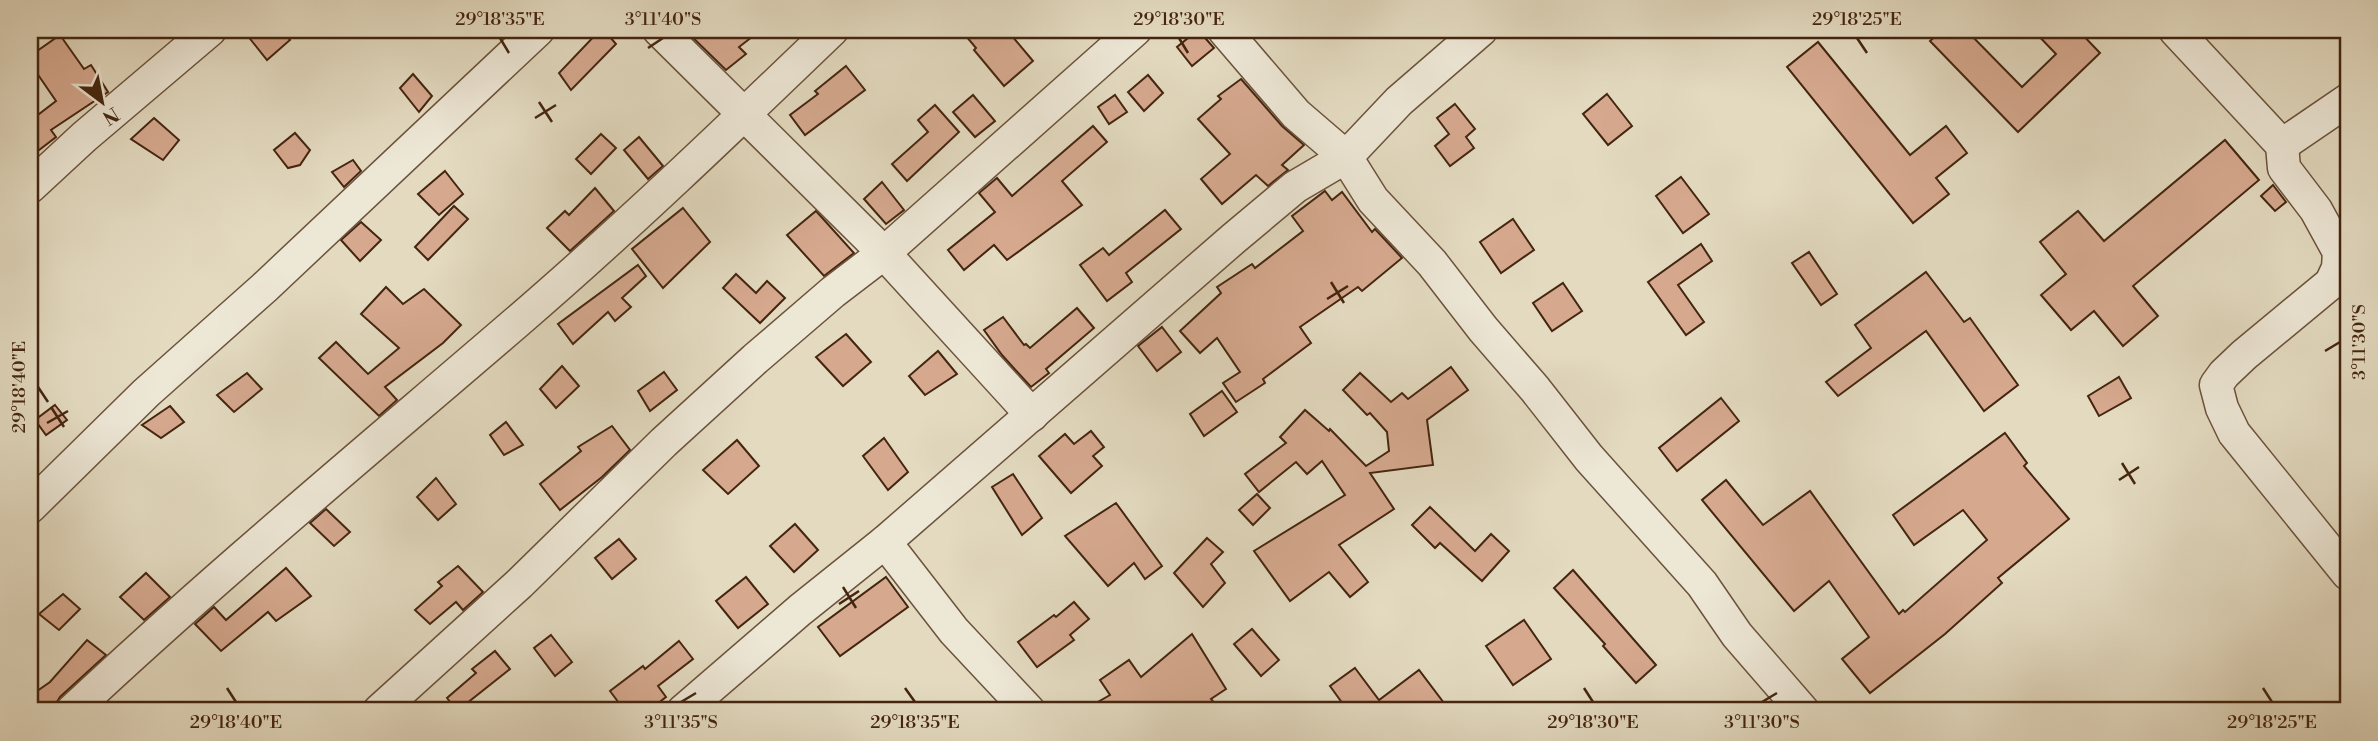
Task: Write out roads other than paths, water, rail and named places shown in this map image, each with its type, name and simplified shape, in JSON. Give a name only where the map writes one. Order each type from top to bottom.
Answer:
[{"type":"street","points":[[30,187],[84,137],[210,30]]},
{"type":"street","points":[[30,507],[146,393],[264,288],[538,30]]},
{"type":"street","points":[[659,30],[884,253],[1032,415]]},
{"type":"street","points":[[72,711],[399,421],[519,320],[832,30]]},
{"type":"street","points":[[379,711],[519,584],[724,387],[833,292],[884,253],[1135,30]]},
{"type":"street","points":[[1224,30],[1296,114],[1346,157],[1373,200],[1432,263],[1589,458],[1702,584],[1737,635],[1803,711]]},
{"type":"street","points":[[683,711],[800,610],[885,542],[1284,196],[1346,157],[1399,101],[1482,30]]},
{"type":"street","points":[[2175,30],[2282,145],[2284,168],[2316,210],[2339,253],[2338,268],[2331,283],[2244,355],[2216,385],[2222,408],[2234,433],[2348,574]]},
{"type":"street","points":[[2282,145],[2348,100]]},
{"type":"street","points":[[885,542],[954,631],[1029,711]]}]
